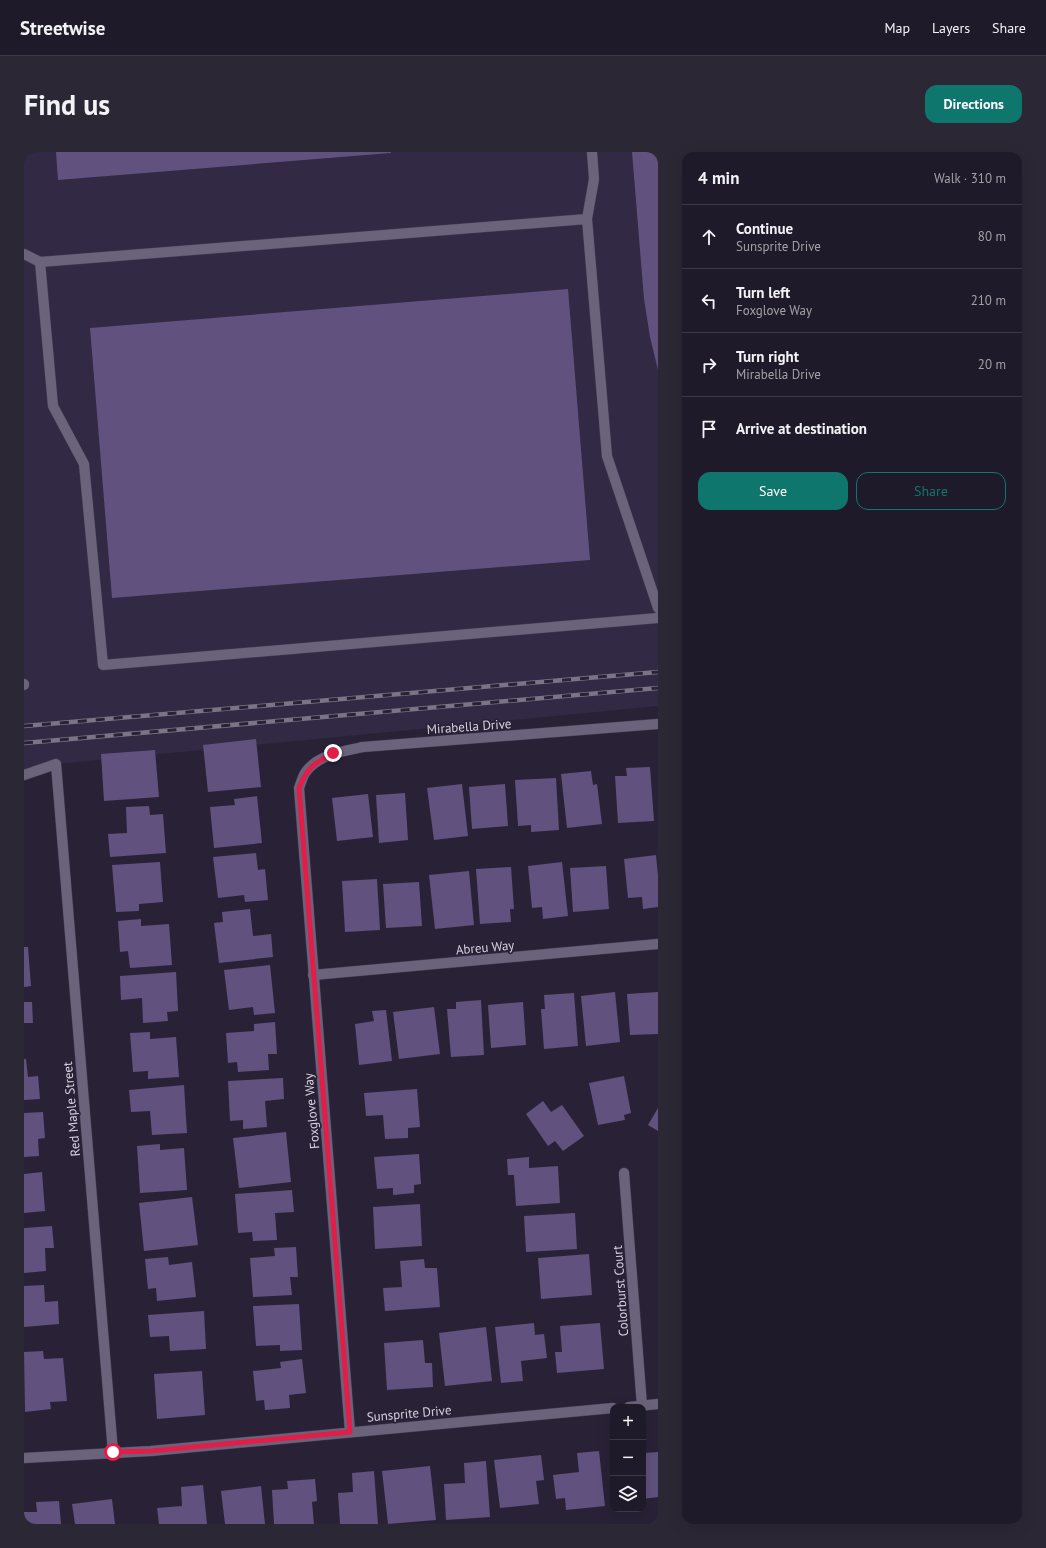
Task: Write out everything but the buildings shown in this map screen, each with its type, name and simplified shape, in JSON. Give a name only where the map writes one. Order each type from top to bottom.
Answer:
[{"type":"street","points":[[592,152],[594,179],[587,218],[606,456],[658,608]]},
{"type":"street","points":[[24,254],[40,262],[587,218]]},
{"type":"street","points":[[40,262],[53,406],[84,464],[103,665],[658,618]]},
{"type":"street","name":"Mirabella Drive","points":[[299,788],[305,773],[315,764],[333,753],[363,747],[658,724]]},
{"type":"street","name":"Red Maple Street","points":[[24,775],[56,764],[113,1452]]},
{"type":"street","name":"Foxglove Way","points":[[299,788],[350,1432]]},
{"type":"street","name":"Abreu Way","points":[[314,975],[658,944]]},
{"type":"street","name":"Colorburst Court","points":[[624,1173],[642,1404]]},
{"type":"street","points":[[646,1406],[658,1404]]},
{"type":"street","name":"Sunsprite Drive","points":[[24,1458],[151,1451],[610,1408]]},
{"type":"shaded area","points":[[24,152],[658,152],[658,706],[56,764],[24,775]]},
{"type":"railway","points":[[24,726],[658,672]]},
{"type":"railway","points":[[24,743],[658,688]]},
{"type":"route","points":[[113,1452],[151,1451],[350,1432],[299,788],[305,773],[315,764],[333,753]]}]
